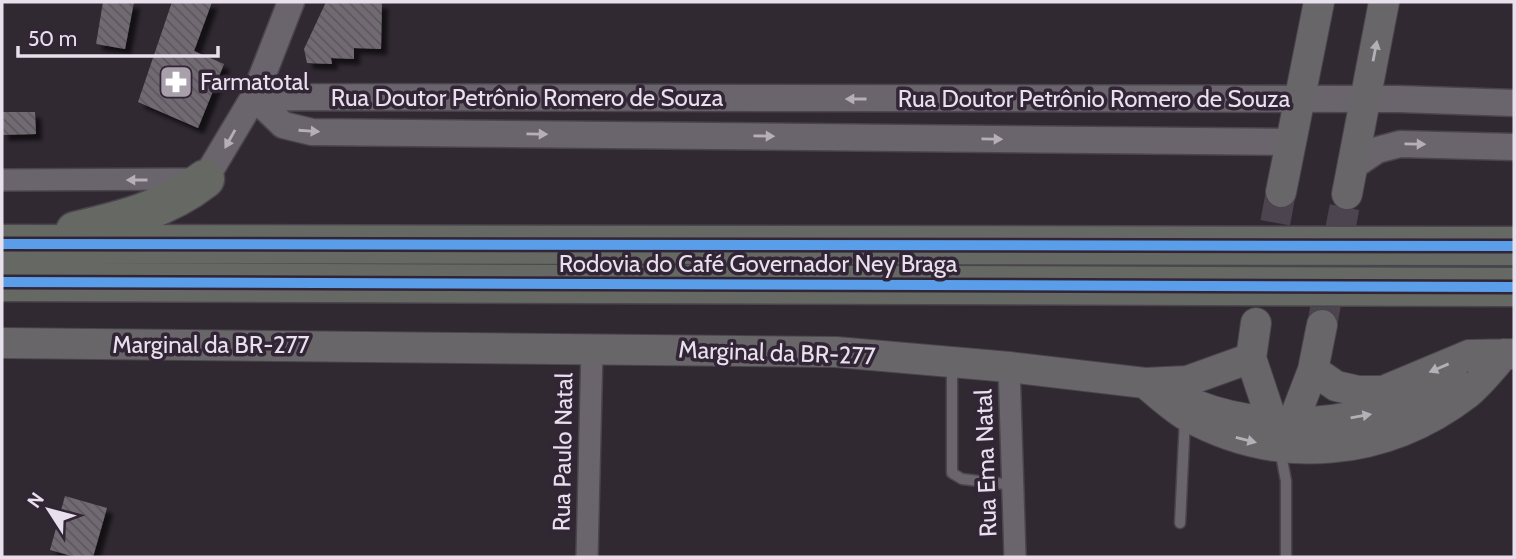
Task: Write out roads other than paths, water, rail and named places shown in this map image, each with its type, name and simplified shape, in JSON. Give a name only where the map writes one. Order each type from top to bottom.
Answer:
[{"type":"highway","points":[[8,244],[155,209],[184,196],[205,179]]},
{"type":"highway","name":"Rodovia do Café Governador Ney Braga","points":[[8,244],[1514,246]]},
{"type":"highway","name":"Rodovia do Café Governador Ney Braga","points":[[2,282],[1514,288]]},
{"type":"main road","points":[[1281,192],[1319,2]]},
{"type":"main road","points":[[1349,181],[1384,2]]},
{"type":"main road","points":[[1256,323],[1251,358],[1282,431]]},
{"type":"main road","points":[[1282,431],[1313,370],[1322,325]]},
{"type":"main road","name":"Marginal da BR-277","points":[[2,343],[836,352],[1009,367],[1144,383]]},
{"type":"main road","points":[[1313,370],[1336,386],[1358,391],[1383,391],[1469,355],[1509,354]]},
{"type":"main road","points":[[1144,383],[1185,415],[1231,437],[1364,417],[1414,403],[1461,382],[1509,354]]},
{"type":"main road","points":[[1251,358],[1260,373],[1283,382],[1300,380],[1313,370]]},
{"type":"main road","points":[[1144,383],[1186,381],[1251,358]]},
{"type":"main road","points":[[1144,383],[1197,406],[1282,431]]},
{"type":"street","points":[[2,180],[205,179],[254,97],[291,2]]},
{"type":"street","name":"Rua Doutor Petrônio Romero de Souza","points":[[254,97],[1365,100],[1514,103]]},
{"type":"street","name":"Rua Doutor Petrônio Romero de Souza","points":[[254,97],[283,125],[312,132],[1292,142]]},
{"type":"street","points":[[1349,181],[1377,150],[1400,144],[1514,147]]},
{"type":"street","name":"Rua Paulo Natal","points":[[587,557],[592,348]]},
{"type":"street","name":"Rua Ema Natal","points":[[1009,367],[1015,557]]},
{"type":"lane","points":[[952,362],[952,473],[962,479],[1013,485]]},
{"type":"lane","points":[[1180,523],[1185,415]]},
{"type":"lane","points":[[1282,431],[1286,481],[1286,557]]},
{"type":"tunnel","points":[[1267,267],[1281,192]]},
{"type":"tunnel","points":[[1322,325],[1347,194]]},
{"type":"place","name":"Farmatotal","points":[[176,82]]}]
